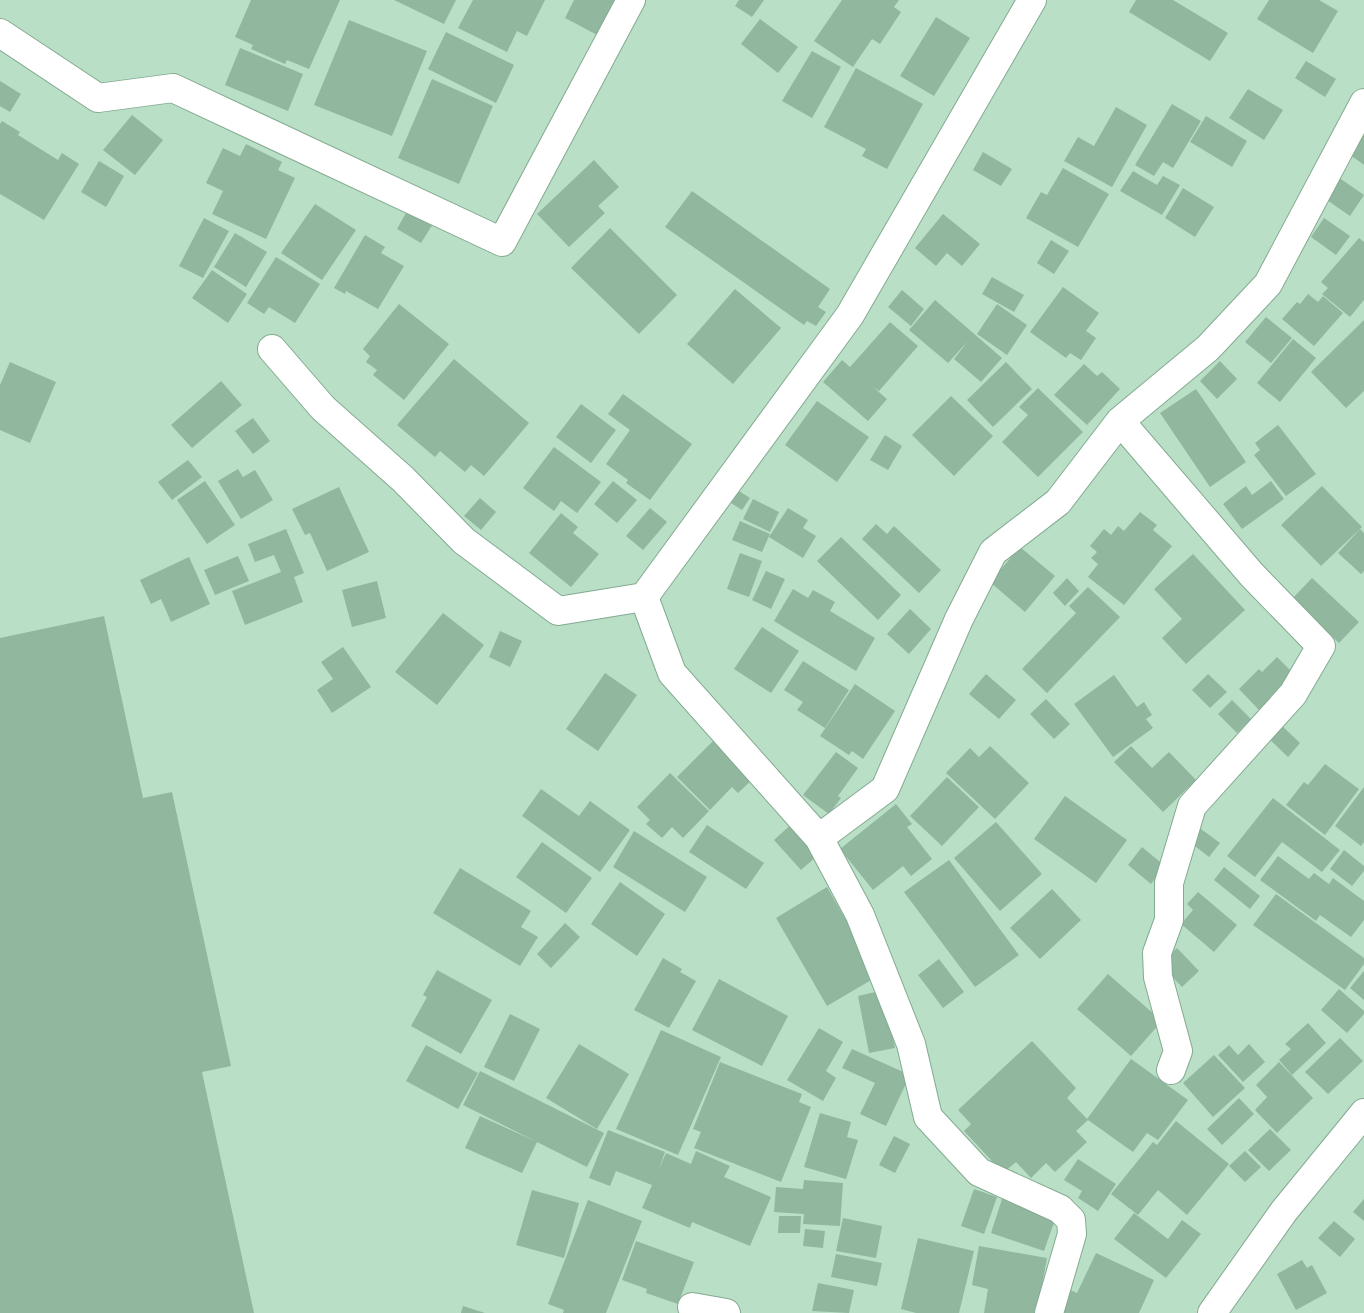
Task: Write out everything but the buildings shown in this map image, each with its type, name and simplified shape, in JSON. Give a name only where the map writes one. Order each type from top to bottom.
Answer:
[{"type":"street","points":[[0,32],[98,98],[173,88],[502,242],[631,0]]},
{"type":"street","points":[[272,349],[323,408],[403,479],[464,541],[558,611],[644,597],[850,315],[1032,0]]},
{"type":"street","points":[[819,838],[885,790],[959,619],[993,552],[1058,502],[1120,422],[1208,348],[1268,284],[1364,103]]},
{"type":"street","points":[[1120,422],[1252,575],[1321,646],[1293,694],[1192,806],[1169,883],[1169,920],[1157,952],[1158,976],[1178,1051],[1171,1070]]},
{"type":"street","points":[[644,597],[672,673],[819,838],[860,915],[911,1044],[928,1117],[979,1172],[1060,1209],[1071,1220],[1072,1234],[1048,1313]]},
{"type":"street","points":[[1212,1313],[1284,1211],[1364,1113]]},
{"type":"street","points":[[692,1307],[726,1313]]}]
